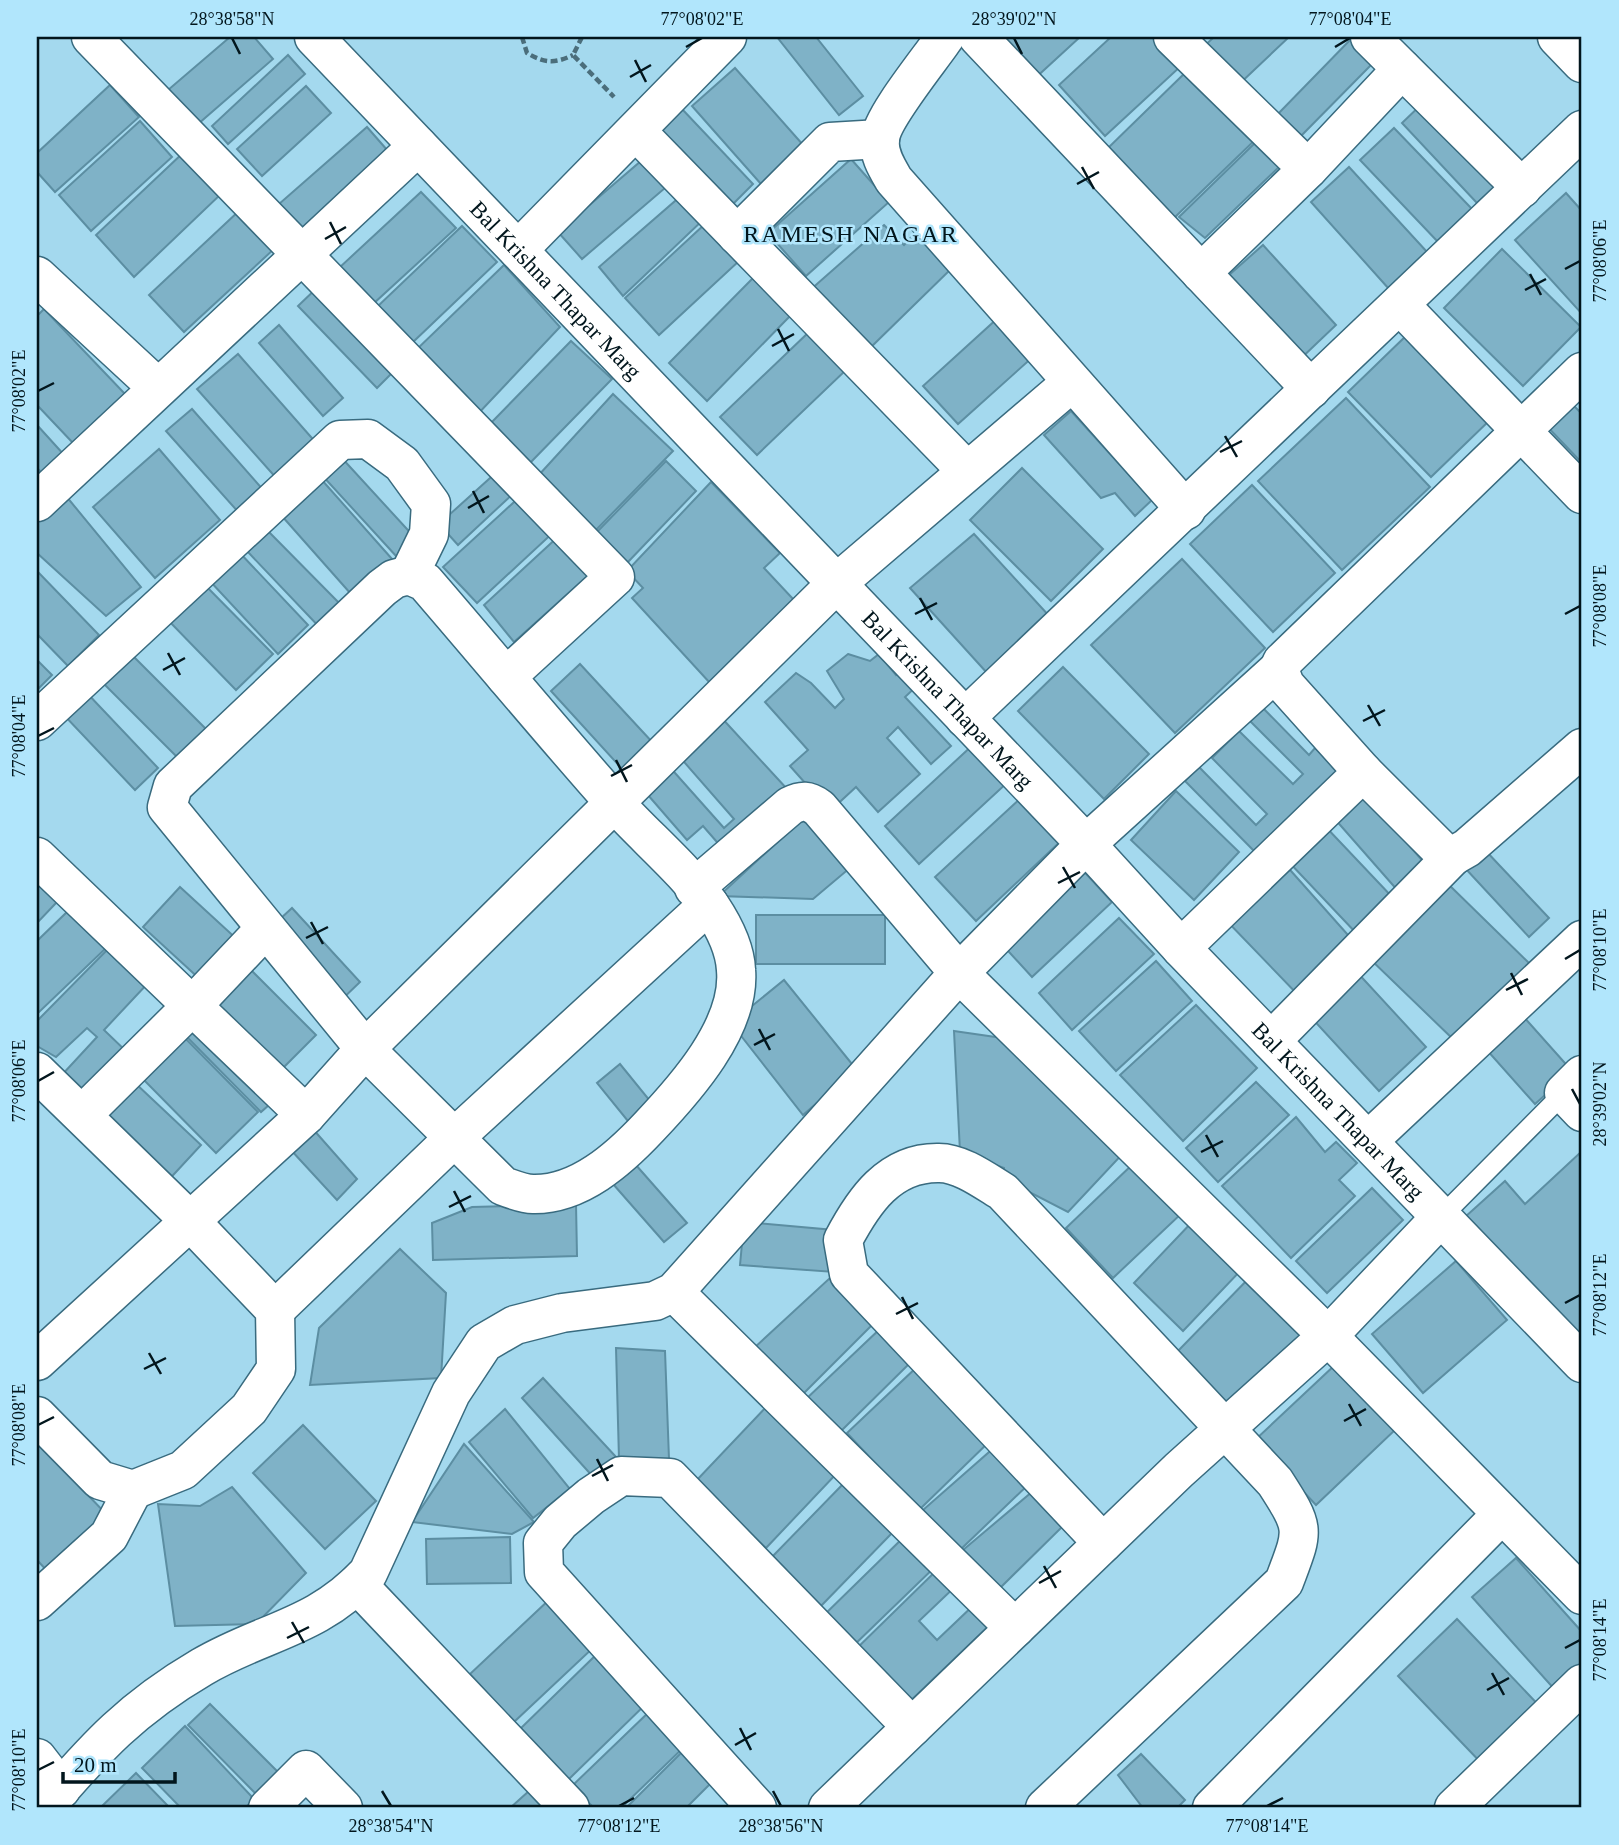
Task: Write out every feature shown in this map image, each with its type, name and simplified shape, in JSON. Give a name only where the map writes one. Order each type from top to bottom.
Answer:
[{"type":"street","points":[[91,37],[615,577],[506,677]]},
{"type":"street","name":"Bal Krishna Thapar Marg","points":[[314,37],[1086,844],[1181,948],[1582,1363]]},
{"type":"street","points":[[518,250],[727,37]]},
{"type":"street","points":[[945,37],[889,118],[880,139],[883,161],[894,180],[1186,510]]},
{"type":"street","points":[[978,37],[1311,389]]},
{"type":"street","points":[[1173,37],[1308,169]]},
{"type":"street","points":[[1370,37],[1522,188]]},
{"type":"street","points":[[1557,37],[1582,63]]},
{"type":"street","points":[[1201,272],[1308,169],[1402,69]]},
{"type":"street","points":[[639,128],[737,235],[967,471]]},
{"type":"street","points":[[965,718],[1582,130]]},
{"type":"street","points":[[737,235],[830,142],[880,139]]},
{"type":"street","points":[[37,502],[418,146]]},
{"type":"street","points":[[42,292],[158,388]]},
{"type":"street","points":[[1399,306],[1582,494]]},
{"type":"street","points":[[37,1758],[52,1798],[94,1749],[155,1697],[205,1666],[317,1616],[347,1596],[368,1573],[451,1393],[484,1343],[515,1325],[562,1313],[655,1301],[674,1292],[959,973],[1086,844],[1279,669],[1582,372]]},
{"type":"street","points":[[37,1361],[306,1115],[365,1049],[837,583],[1071,383]]},
{"type":"street","points":[[37,721],[340,440],[368,439],[402,464],[431,504],[429,534],[409,575]]},
{"type":"street","points":[[409,575],[425,582],[506,677],[615,803],[702,896],[727,932],[737,971],[731,1005],[721,1035],[685,1087],[646,1130],[593,1176],[565,1191],[531,1194],[503,1186],[365,1049],[174,820],[167,807],[173,786],[394,579],[409,575]]},
{"type":"street","points":[[1279,669],[1285,685],[1363,772],[1444,853],[1452,856]]},
{"type":"street","points":[[1271,1041],[1452,856],[1466,848],[1582,748]]},
{"type":"street","points":[[1181,948],[1363,772]]},
{"type":"street","points":[[275,1310],[702,896],[790,806],[810,801],[819,808],[959,973],[1328,1336],[1582,1595]]},
{"type":"street","points":[[37,857],[306,1115]]},
{"type":"street","points":[[82,1115],[265,929]]},
{"type":"street","points":[[1368,1141],[1582,940]]},
{"type":"street","points":[[37,1072],[190,1221],[275,1310],[276,1369],[249,1409],[183,1470],[133,1490],[100,1480],[37,1416]]},
{"type":"street","points":[[1045,1808],[1284,1582],[1299,1541],[1298,1517],[1275,1482],[1003,1192],[972,1173],[940,1162],[909,1169],[877,1186],[843,1240],[849,1274],[1103,1543]]},
{"type":"street","points":[[828,1808],[1103,1543],[1328,1336],[1441,1217]]},
{"type":"street","points":[[674,1292],[1015,1629]]},
{"type":"street","points":[[757,1808],[544,1572],[543,1543],[560,1522],[621,1476],[670,1478],[912,1727]]},
{"type":"street","points":[[37,1601],[109,1536],[133,1490]]},
{"type":"street","points":[[1212,1808],[1502,1514]]},
{"type":"street","points":[[357,1584],[570,1808]]},
{"type":"street","points":[[1454,1808],[1582,1684]]},
{"type":"street","points":[[268,1808],[306,1770],[343,1808]]},
{"type":"lane","points":[[1441,1217],[1576,1093]]},
{"type":"path","points":[[522,37],[527,53],[548,62],[573,55],[582,37]]},
{"type":"path","points":[[573,55],[639,128]]},
{"type":"building","points":[[230,37],[254,37],[273,59],[198,124],[168,90]]},
{"type":"building","points":[[777,37],[816,37],[863,96],[839,115]]},
{"type":"building","points":[[991,37],[1080,37],[1032,81]]},
{"type":"building","points":[[1111,37],[1156,37],[1182,65],[1105,136],[1059,85]]},
{"type":"building","points":[[1214,37],[1289,37],[1235,88],[1200,50]]},
{"type":"building","points":[[1352,38],[1375,61],[1297,140],[1274,118]]},
{"type":"building","points":[[288,55],[305,74],[228,144],[212,126]]},
{"type":"building","points":[[735,68],[804,146],[761,184],[692,106]]},
{"type":"building","points":[[1188,70],[1256,139],[1173,219],[1107,149]]},
{"type":"building","points":[[110,85],[139,117],[55,192],[37,172],[37,153]]},
{"type":"building","points":[[306,86],[331,113],[262,176],[237,149]]},
{"type":"building","points":[[1426,100],[1502,180],[1477,203],[1402,123]]},
{"type":"building","points":[[682,109],[753,184],[731,206],[660,130]]},
{"type":"building","points":[[140,121],[172,157],[91,231],[59,195]]},
{"type":"building","points":[[367,127],[388,151],[301,229],[279,204]]},
{"type":"building","points":[[1394,128],[1473,210],[1439,243],[1360,160]]},
{"type":"building","points":[[1257,141],[1280,166],[1205,238],[1179,217]]},
{"type":"building","points":[[184,152],[222,193],[134,277],[96,235]]},
{"type":"building","points":[[648,155],[672,182],[582,259],[558,232]]},
{"type":"building","points":[[851,159],[889,202],[806,276],[768,233]]},
{"type":"building","points":[[1349,167],[1428,253],[1389,289],[1311,202]]},
{"type":"building","points":[[421,192],[456,228],[373,304],[339,268]]},
{"type":"building","points":[[1566,193],[1582,211],[1582,314],[1515,240]]},
{"type":"building","points":[[682,195],[704,219],[623,296],[599,267]]},
{"type":"building","points":[[240,210],[275,248],[184,332],[149,295]]},
{"type":"building","points":[[705,224],[739,261],[659,335],[625,298]]},
{"type":"building","points":[[884,225],[904,245],[917,231],[953,267],[868,350],[809,291]]},
{"type":"building","points":[[462,226],[497,262],[412,343],[378,306]]},
{"type":"building","points":[[1263,245],[1336,325],[1295,364],[1220,283]]},
{"type":"building","points":[[1502,249],[1581,327],[1523,386],[1444,308]]},
{"type":"building","points":[[504,265],[560,327],[475,417],[414,352]]},
{"type":"building","points":[[756,275],[793,313],[707,401],[669,363]]},
{"type":"building","points":[[322,283],[400,365],[377,388],[298,306]]},
{"type":"building","points":[[44,309],[125,394],[73,443],[37,405],[37,316]]},
{"type":"building","points":[[999,317],[1035,355],[958,424],[923,386]]},
{"type":"building","points":[[279,325],[343,398],[323,416],[259,343]]},
{"type":"building","points":[[810,331],[847,369],[757,455],[720,417]]},
{"type":"building","points":[[1409,333],[1492,418],[1431,477],[1348,392]]},
{"type":"building","points":[[571,341],[612,379],[528,465],[488,426]]},
{"type":"building","points":[[238,354],[318,445],[278,480],[197,389]]},
{"type":"building","points":[[613,394],[673,451],[595,531],[537,477]]},
{"type":"building","points":[[1564,396],[1582,414],[1582,463],[1540,419]]},
{"type":"building","points":[[1346,398],[1430,487],[1342,570],[1258,481]]},
{"type":"building","points":[[192,409],[265,492],[240,514],[166,431]]},
{"type":"building","points":[[1071,411],[1152,500],[1135,516],[1115,493],[1101,498],[1044,435]]},
{"type":"building","points":[[37,425],[66,457],[45,476],[37,468]]},
{"type":"building","points":[[159,449],[220,520],[155,578],[93,507]]},
{"type":"building","points":[[340,456],[417,540],[397,557],[320,473]]},
{"type":"building","points":[[666,461],[696,491],[627,563],[596,533]]},
{"type":"building","points":[[1022,468],[1103,549],[1051,601],[970,520]]},
{"type":"building","points":[[499,470],[517,490],[458,545],[439,524]]},
{"type":"building","points":[[321,479],[392,559],[351,594],[281,515]]},
{"type":"building","points":[[711,482],[780,553],[764,568],[794,600],[710,683],[632,598],[643,588],[627,571]]},
{"type":"building","points":[[1252,485],[1335,573],[1273,632],[1190,544]]},
{"type":"building","points":[[525,492],[558,528],[477,603],[443,567]]},
{"type":"building","points":[[66,496],[141,587],[106,616],[37,553],[37,520]]},
{"type":"building","points":[[267,530],[348,612],[325,633],[247,551]]},
{"type":"building","points":[[561,534],[591,573],[514,642],[484,605]]},
{"type":"building","points":[[974,534],[1051,618],[988,674],[910,588]]},
{"type":"building","points":[[238,551],[308,625],[278,654],[208,579]]},
{"type":"building","points":[[1182,559],[1265,648],[1175,733],[1091,645]]},
{"type":"building","points":[[37,571],[99,635],[68,666],[37,634]]},
{"type":"building","points":[[201,581],[273,654],[236,690],[165,617]]},
{"type":"building","points":[[130,653],[212,735],[183,763],[102,682]]},
{"type":"building","points":[[848,654],[870,661],[879,654],[896,675],[906,667],[920,683],[905,697],[951,746],[931,764],[898,727],[887,738],[920,774],[878,812],[856,787],[830,811],[790,766],[808,750],[765,702],[796,673],[811,683],[835,708],[844,699],[827,671]]},
{"type":"building","points":[[37,660],[52,675],[37,690]]},
{"type":"building","points":[[580,664],[654,744],[624,771],[551,691]]},
{"type":"building","points":[[1063,667],[1149,754],[1104,799],[1018,711]]},
{"type":"building","points":[[85,691],[158,768],[135,790],[62,713]]},
{"type":"building","points":[[1261,706],[1309,755],[1315,748],[1341,774],[1259,856],[1185,781],[1199,767],[1256,825],[1267,814],[1212,758],[1239,731],[1293,784],[1303,774],[1248,719]]},
{"type":"building","points":[[719,715],[788,790],[723,849],[703,826],[687,840],[641,787],[667,764],[724,828],[734,819],[678,755]]},
{"type":"building","points":[[975,743],[1009,781],[919,864],[885,826]]},
{"type":"building","points":[[1176,791],[1239,852],[1194,900],[1131,840]]},
{"type":"building","points":[[1363,793],[1428,867],[1399,892],[1334,818]]},
{"type":"building","points":[[1023,796],[1063,839],[976,921],[935,877]]},
{"type":"building","points":[[811,811],[857,862],[813,899],[719,896]]},
{"type":"building","points":[[1323,824],[1395,900],[1358,935],[1286,859]]},
{"type":"building","points":[[1485,850],[1549,918],[1529,937],[1465,868]]},
{"type":"building","points":[[1283,862],[1356,944],[1301,998],[1222,916]]},
{"type":"building","points":[[1078,865],[1112,902],[1032,977],[998,940]]},
{"type":"building","points":[[1443,879],[1530,964],[1455,1041],[1368,957]]},
{"type":"building","points":[[37,881],[57,902],[37,923]]},
{"type":"building","points":[[180,887],[240,942],[203,982],[143,927]]},
{"type":"building","points":[[292,908],[360,982],[335,1006],[267,931]]},
{"type":"building","points":[[68,911],[105,949],[37,1014],[37,941]]},
{"type":"building","points":[[756,915],[885,915],[885,964],[756,964]]},
{"type":"building","points":[[1119,918],[1154,954],[1072,1030],[1039,993]]},
{"type":"building","points":[[110,947],[149,982],[104,1030],[129,1054],[86,1101],[60,1077],[97,1037],[87,1028],[56,1057],[37,1046],[37,1021]]},
{"type":"building","points":[[1156,961],[1192,1001],[1116,1071],[1079,1031]]},
{"type":"building","points":[[248,967],[316,1035],[281,1070],[213,1002]]},
{"type":"building","points":[[1355,970],[1426,1047],[1379,1091],[1308,1014]]},
{"type":"building","points":[[784,980],[856,1069],[803,1115],[731,1023]]},
{"type":"building","points":[[1196,1005],[1257,1068],[1183,1141],[1120,1075]]},
{"type":"building","points":[[1523,1016],[1572,1071],[1535,1104],[1486,1049]]},
{"type":"building","points":[[198,1019],[278,1097],[261,1112],[184,1034]]},
{"type":"building","points":[[954,1031],[1016,1040],[1128,1148],[1068,1212],[1004,1179],[1004,1168],[960,1152]]},
{"type":"building","points":[[182,1035],[258,1112],[216,1153],[140,1076]]},
{"type":"building","points":[[620,1064],[655,1107],[632,1126],[597,1083]]},
{"type":"building","points":[[134,1082],[201,1145],[163,1186],[96,1123]]},
{"type":"building","points":[[1256,1082],[1289,1115],[1218,1182],[1186,1148]]},
{"type":"building","points":[[1296,1117],[1325,1152],[1336,1142],[1357,1163],[1339,1180],[1355,1196],[1291,1258],[1222,1186]]},
{"type":"building","points":[[312,1128],[357,1179],[337,1200],[290,1149]]},
{"type":"building","points":[[1582,1151],[1582,1345],[1465,1217],[1505,1181],[1525,1204]]},
{"type":"building","points":[[628,1156],[687,1223],[664,1242],[606,1176]]},
{"type":"building","points":[[1135,1162],[1183,1212],[1113,1278],[1066,1228]]},
{"type":"building","points":[[1372,1188],[1403,1220],[1327,1293],[1296,1261]]},
{"type":"building","points":[[576,1204],[577,1256],[433,1260],[432,1223],[472,1207]]},
{"type":"building","points":[[1194,1220],[1243,1268],[1183,1331],[1134,1283]]},
{"type":"building","points":[[744,1222],[834,1230],[834,1272],[740,1265]]},
{"type":"building","points":[[400,1249],[446,1293],[441,1378],[310,1385],[319,1328]]},
{"type":"building","points":[[1456,1261],[1507,1320],[1423,1393],[1372,1334]]},
{"type":"building","points":[[1255,1272],[1310,1326],[1230,1408],[1175,1354]]},
{"type":"building","points":[[831,1277],[877,1320],[801,1396],[754,1348]]},
{"type":"building","points":[[882,1327],[914,1359],[838,1434],[805,1400]]},
{"type":"building","points":[[616,1348],[665,1351],[669,1459],[619,1459]]},
{"type":"building","points":[[1336,1364],[1396,1429],[1316,1505],[1255,1440]]},
{"type":"building","points":[[918,1366],[993,1438],[919,1510],[847,1433]]},
{"type":"building","points":[[543,1378],[617,1458],[595,1479],[522,1398]]},
{"type":"building","points":[[768,1405],[838,1472],[766,1548],[695,1482]]},
{"type":"building","points":[[505,1409],[570,1489],[533,1518],[469,1442]]},
{"type":"building","points":[[303,1425],[376,1501],[325,1549],[253,1473]]},
{"type":"building","points":[[37,1442],[109,1517],[50,1574],[37,1560]]},
{"type":"building","points":[[464,1444],[534,1522],[512,1534],[412,1522]]},
{"type":"building","points":[[996,1446],[1031,1482],[960,1550],[923,1510]]},
{"type":"building","points":[[846,1481],[895,1530],[819,1608],[769,1560]]},
{"type":"building","points":[[232,1487],[306,1573],[256,1624],[175,1626],[158,1504],[200,1506]]},
{"type":"building","points":[[1033,1491],[1066,1523],[1000,1588],[963,1550]]},
{"type":"building","points":[[909,1532],[939,1563],[850,1649],[820,1619]]},
{"type":"building","points":[[510,1537],[511,1583],[427,1584],[426,1539]]},
{"type":"building","points":[[1516,1558],[1582,1632],[1582,1667],[1556,1691],[1472,1597]]},
{"type":"building","points":[[942,1565],[959,1583],[919,1621],[937,1640],[977,1602],[995,1620],[904,1707],[852,1653]]},
{"type":"building","points":[[551,1598],[595,1646],[514,1722],[470,1674]]},
{"type":"building","points":[[1457,1619],[1546,1713],[1487,1769],[1398,1676]]},
{"type":"building","points":[[600,1651],[649,1701],[568,1780],[519,1730]]},
{"type":"building","points":[[210,1704],[278,1772],[256,1794],[188,1725]]},
{"type":"building","points":[[651,1710],[685,1746],[621,1808],[594,1808],[572,1786]]},
{"type":"building","points":[[185,1726],[254,1799],[245,1808],[181,1808],[142,1768]]},
{"type":"building","points":[[681,1753],[711,1783],[686,1808],[626,1808]]},
{"type":"building","points":[[1141,1754],[1185,1800],[1177,1808],[1143,1808],[1118,1775]]},
{"type":"building","points":[[136,1773],[170,1808],[100,1808]]},
{"type":"building","points":[[539,1782],[562,1808],[510,1808]]},
{"type":"district","name":"RAMESH NAGAR","points":[[851,234]]}]
